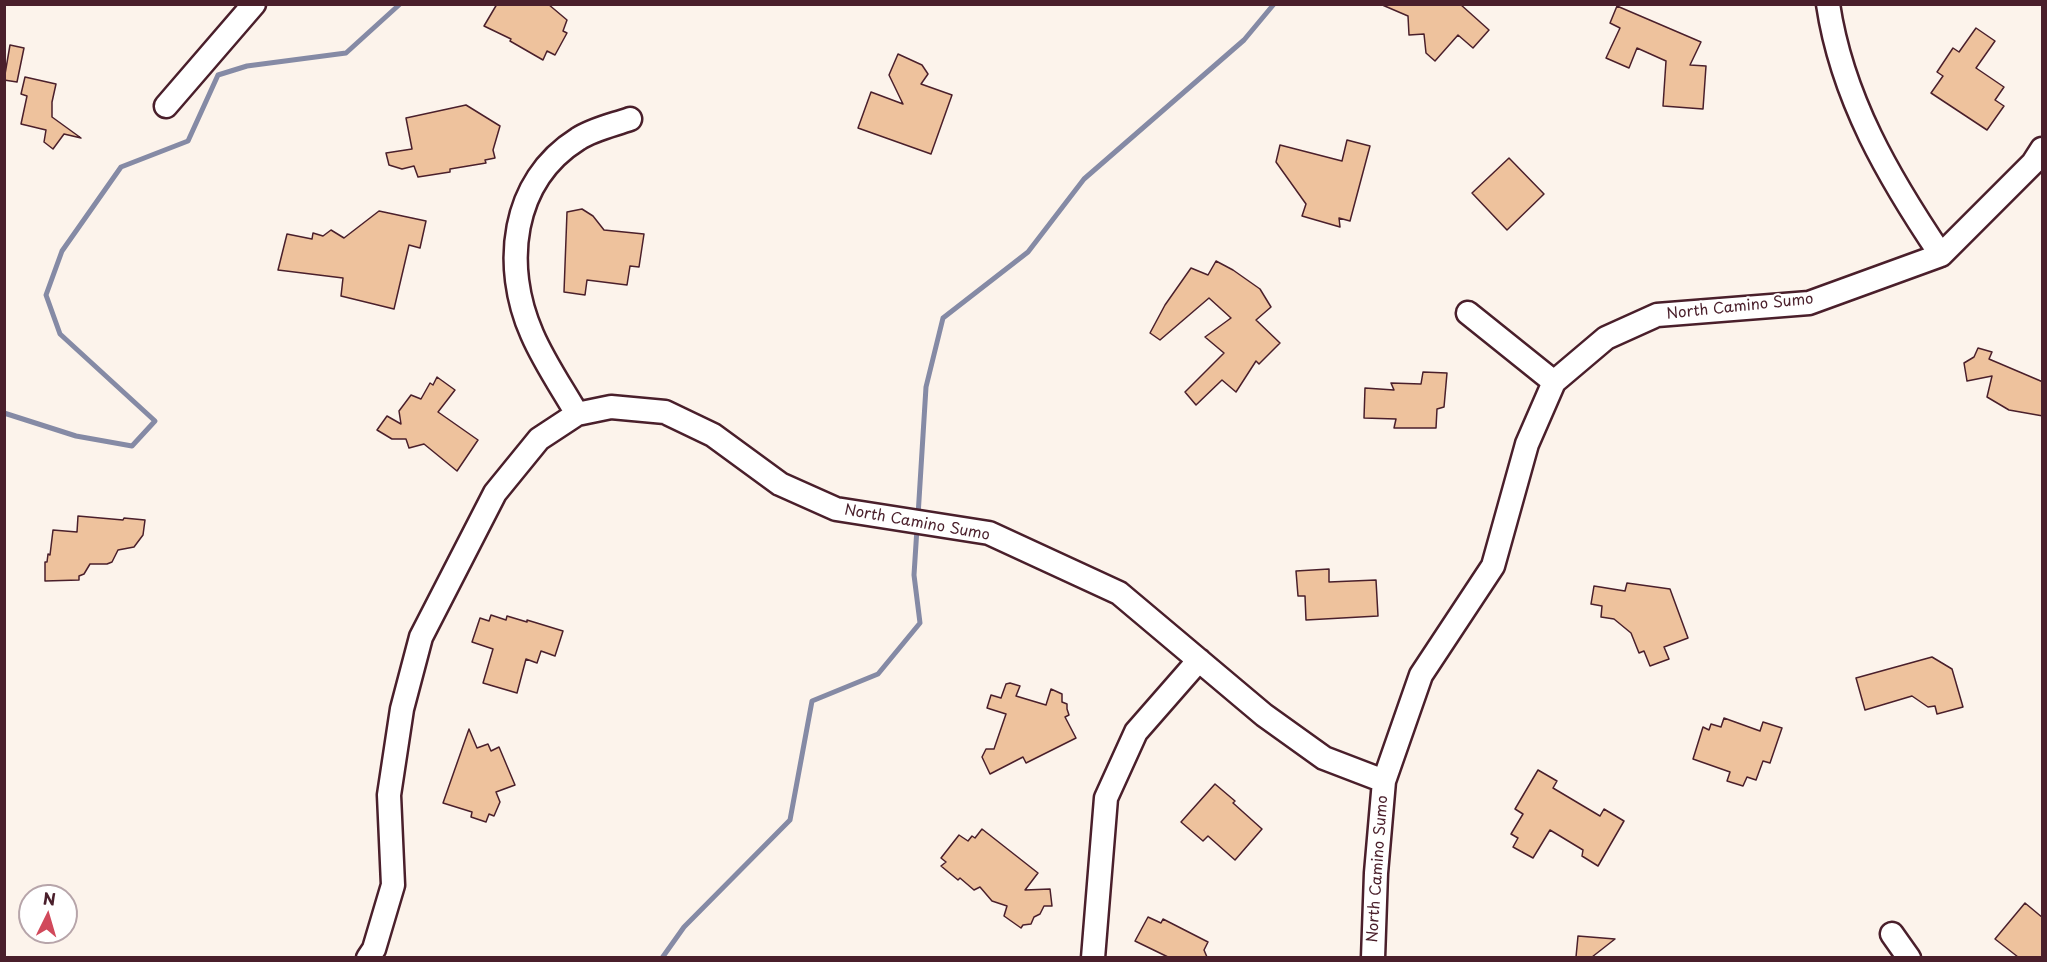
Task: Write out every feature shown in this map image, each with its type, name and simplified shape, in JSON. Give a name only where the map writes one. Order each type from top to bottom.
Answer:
[{"type":"street","points":[[166,106],[254,4]]},
{"type":"street","points":[[1828,4],[1831,24],[1858,114],[1902,199],[1941,255]]},
{"type":"street","points":[[577,414],[532,334],[520,296],[516,274],[514,251],[517,228],[526,199],[545,168],[562,150],[580,138],[630,119]]},
{"type":"street","name":"North Camino Sumo","points":[[1372,957],[1384,781],[1421,675],[1493,566],[1527,444],[1554,382],[1606,338],[1657,315],[1809,303],[1941,255],[2033,163],[2043,149]]},
{"type":"street","points":[[1468,312],[1554,382]]},
{"type":"street","name":"North Camino Sumo","points":[[368,957],[374,949],[393,885],[389,795],[402,709],[421,637],[495,494],[539,439],[577,414],[612,407],[665,412],[713,435],[780,484],[836,509],[989,533],[1119,593],[1264,714],[1324,758],[1384,781]]},
{"type":"street","points":[[1093,957],[1106,798],[1136,732],[1199,660]]},
{"type":"street","points":[[1892,934],[1909,957]]},
{"type":"building","points":[[497,4],[548,4],[567,20],[563,31],[567,33],[555,55],[547,51],[543,60],[510,41],[511,39],[484,26]]},
{"type":"building","points":[[1380,4],[1460,4],[1489,30],[1473,48],[1458,35],[1435,61],[1426,53],[1424,34],[1409,35],[1408,16]]},
{"type":"building","points":[[1617,6],[1701,42],[1690,65],[1706,66],[1703,109],[1663,106],[1666,61],[1637,48],[1629,68],[1606,58],[1620,28],[1610,23]]},
{"type":"building","points":[[1976,28],[1995,41],[1976,68],[2004,87],[1995,100],[2004,106],[1987,130],[1931,93],[1943,76],[1937,72],[1953,48],[1959,52]]},
{"type":"building","points":[[10,45],[24,48],[17,82],[4,80]]},
{"type":"building","points":[[898,54],[922,65],[928,74],[921,84],[952,95],[931,154],[858,128],[871,92],[903,104],[889,75]]},
{"type":"building","points":[[25,77],[56,84],[52,102],[52,117],[81,138],[64,134],[53,149],[44,142],[46,130],[21,124],[27,96],[21,94]]},
{"type":"building","points":[[466,105],[500,126],[493,150],[495,158],[485,160],[486,163],[450,169],[450,172],[418,177],[414,166],[402,169],[389,165],[386,153],[412,149],[406,118]]},
{"type":"building","points":[[1347,140],[1370,146],[1350,221],[1339,218],[1340,227],[1302,216],[1306,204],[1276,162],[1280,145],[1342,161]]},
{"type":"building","points":[[1509,158],[1544,194],[1507,230],[1472,193]]},
{"type":"building","points":[[582,209],[593,216],[604,230],[644,234],[639,267],[630,266],[627,285],[587,280],[585,295],[564,292],[567,212]]},
{"type":"building","points":[[379,211],[426,221],[420,248],[409,245],[394,309],[341,296],[343,278],[278,270],[287,234],[312,239],[313,233],[323,236],[331,230],[344,238]]},
{"type":"building","points":[[1216,261],[1260,289],[1271,307],[1256,320],[1280,343],[1259,364],[1256,361],[1236,392],[1222,380],[1196,405],[1185,392],[1224,353],[1205,337],[1231,318],[1209,298],[1160,340],[1150,333],[1165,305],[1191,268],[1208,275]]},
{"type":"building","points":[[1978,348],[1992,352],[1989,359],[2043,382],[2043,416],[2009,410],[1987,397],[1992,376],[1967,381],[1964,363],[1974,357]]},
{"type":"building","points":[[1423,372],[1447,373],[1444,407],[1437,409],[1436,428],[1394,428],[1396,419],[1364,418],[1365,388],[1394,390],[1391,383],[1421,384]]},
{"type":"building","points":[[437,377],[455,390],[438,412],[478,440],[457,471],[424,444],[409,448],[406,439],[392,439],[377,430],[387,416],[401,424],[399,411],[411,395],[421,399],[430,383],[433,385]]},
{"type":"building","points":[[78,516],[145,520],[143,535],[134,547],[118,550],[112,562],[90,564],[84,574],[79,576],[79,580],[45,581],[45,562],[47,562],[48,554],[50,555],[53,530],[77,532]]},
{"type":"building","points":[[1329,569],[1329,582],[1376,580],[1378,616],[1306,620],[1305,596],[1298,596],[1296,571]]},
{"type":"building","points":[[1627,583],[1670,589],[1688,638],[1664,647],[1669,659],[1650,666],[1644,651],[1639,653],[1631,633],[1614,619],[1601,617],[1602,606],[1591,604],[1594,586],[1625,591]]},
{"type":"building","points":[[491,615],[506,620],[507,616],[527,622],[527,620],[563,631],[555,656],[541,651],[537,663],[526,659],[517,693],[483,683],[493,649],[472,642],[480,618],[489,621]]},
{"type":"building","points":[[1932,657],[1952,669],[1963,707],[1937,714],[1935,706],[1928,707],[1912,696],[1865,710],[1856,678]]},
{"type":"building","points":[[1006,684],[1020,686],[1016,696],[1046,705],[1051,689],[1062,694],[1062,702],[1067,704],[1069,715],[1065,717],[1076,738],[1026,763],[1023,757],[990,774],[982,757],[986,749],[994,749],[1006,714],[987,708],[991,695],[1001,698]]},
{"type":"building","points":[[1724,718],[1760,731],[1763,722],[1782,728],[1770,763],[1763,761],[1756,780],[1747,777],[1743,786],[1727,781],[1730,772],[1693,759],[1703,727],[1709,730],[1711,724],[1721,727]]},
{"type":"building","points":[[469,729],[477,748],[488,744],[491,751],[499,747],[515,785],[496,792],[500,802],[494,816],[489,814],[486,822],[471,817],[472,812],[443,803]]},
{"type":"building","points":[[1538,770],[1557,781],[1553,788],[1600,816],[1604,809],[1624,821],[1598,866],[1582,856],[1583,850],[1550,830],[1533,858],[1513,847],[1518,838],[1511,834],[1523,814],[1515,809]]},
{"type":"building","points":[[1215,784],[1262,829],[1235,860],[1208,836],[1203,841],[1181,822]]},
{"type":"building","points":[[982,829],[1038,873],[1025,890],[1050,889],[1052,906],[1044,906],[1031,924],[1023,925],[1021,928],[1004,916],[1007,906],[992,901],[980,887],[974,890],[941,866],[946,862],[941,858],[959,835],[968,841],[972,836],[975,838]]},
{"type":"building","points":[[2025,903],[2043,918],[2043,957],[2018,957],[1995,939]]},
{"type":"building","points":[[1148,917],[1161,923],[1163,919],[1208,942],[1204,950],[1207,957],[1168,957],[1135,941]]},
{"type":"building","points":[[1578,936],[1615,939],[1592,957],[1576,957]]},
{"type":"waterway","points":[[4,413],[76,436],[132,446],[155,421],[60,334],[46,295],[62,251],[121,167],[188,141],[218,75],[247,66],[346,53],[400,4]]},
{"type":"waterway","points":[[918,516],[926,387],[943,318],[1028,252],[1084,179],[1244,40],[1274,4]]},
{"type":"waterway","points":[[662,958],[684,927],[790,820],[812,701],[878,674],[920,623],[914,575],[917,528]]}]
